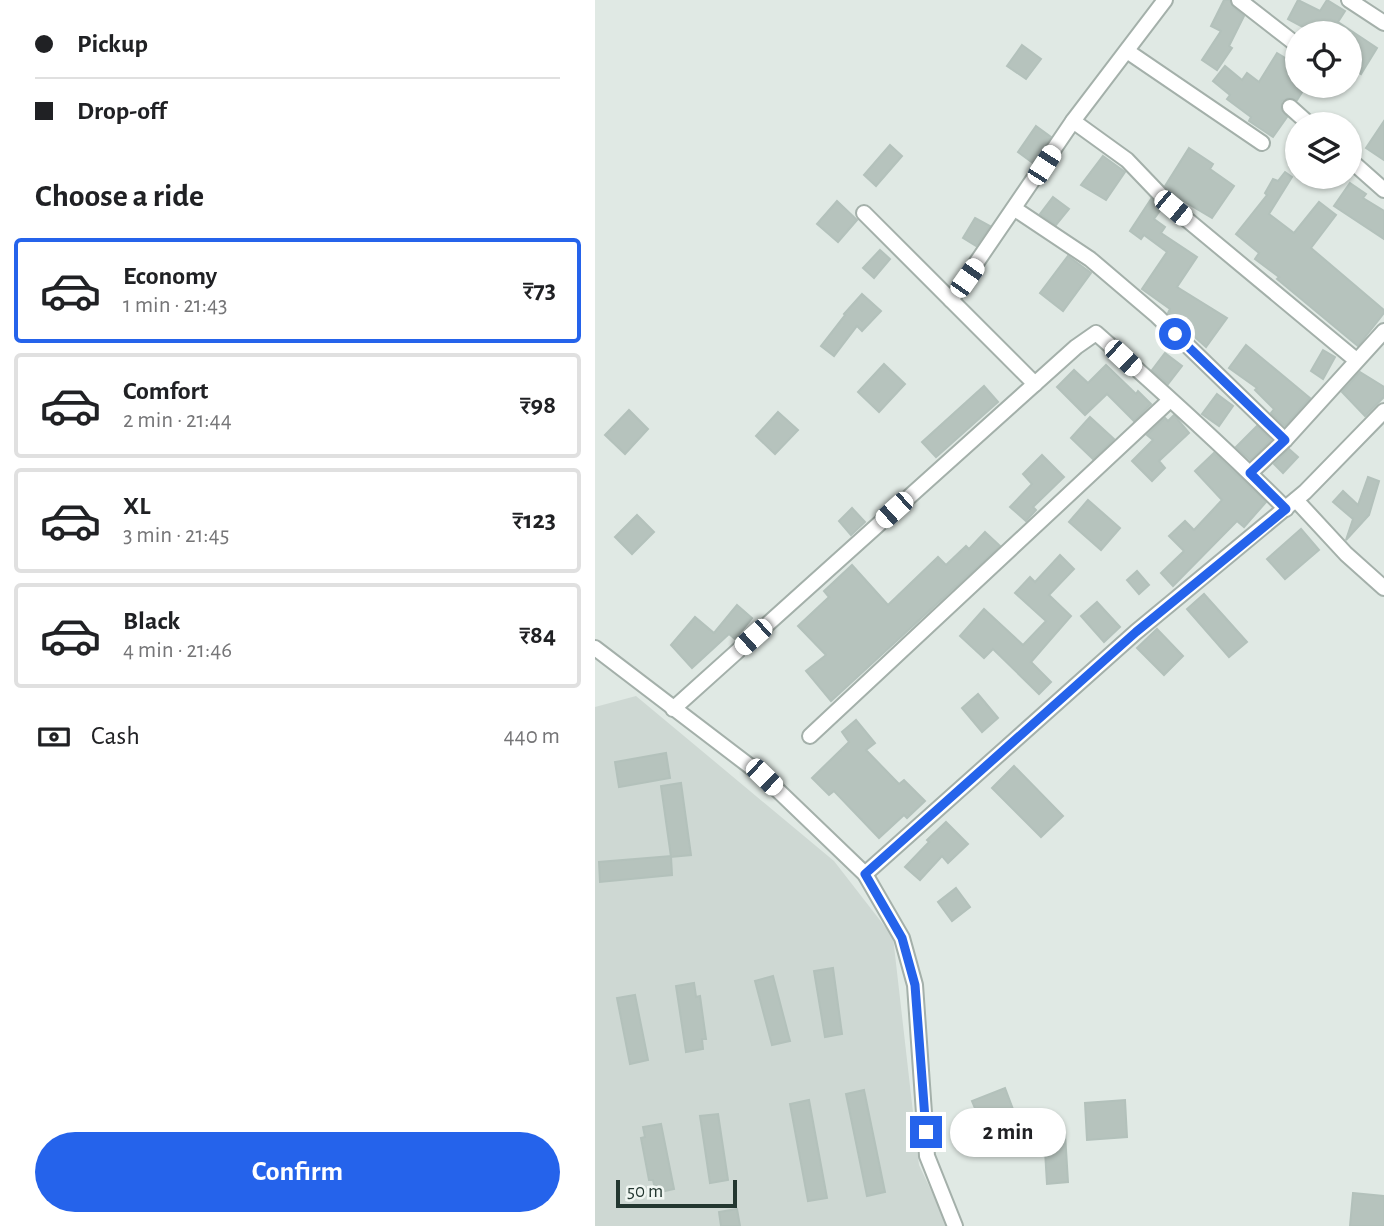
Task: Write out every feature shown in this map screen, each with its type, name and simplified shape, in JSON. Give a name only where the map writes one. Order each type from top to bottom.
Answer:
[{"type":"street","points":[[951,300],[1073,121],[1165,0]]},
{"type":"street","points":[[1239,0],[1285,36]]},
{"type":"street","points":[[1349,0],[1384,23]]},
{"type":"street","points":[[1127,51],[1262,143]]},
{"type":"street","points":[[1290,107],[1296,112]]},
{"type":"street","points":[[1073,121],[1127,160],[1173,208],[1356,360]]},
{"type":"street","points":[[1362,171],[1384,190]]},
{"type":"street","points":[[1015,209],[1090,259],[1157,316],[1285,440]]},
{"type":"street","points":[[864,213],[1035,384]]},
{"type":"street","points":[[1250,473],[1285,440],[1384,331]]},
{"type":"street","points":[[673,709],[1076,347],[1096,333],[1250,473],[1291,504],[1384,588]]},
{"type":"street","points":[[810,736],[1170,401]]},
{"type":"street","points":[[865,874],[1136,632],[1291,504],[1384,411]]},
{"type":"street","points":[[595,648],[764,777],[865,874],[902,938],[915,985],[927,1156],[954,1226]]},
{"type":"shaded area","points":[[636,696],[834,861],[893,937],[919,1165],[948,1226],[595,1226],[595,707]]},
{"type":"building","points":[[1224,0],[1230,0],[1233,7],[1244,16],[1229,46],[1232,48],[1217,70],[1202,60],[1221,31],[1211,26]]},
{"type":"building","points":[[1298,0],[1320,11],[1327,0],[1345,11],[1339,21],[1288,19]]},
{"type":"building","points":[[1362,38],[1377,48],[1362,72]]},
{"type":"building","points":[[1022,45],[1041,59],[1026,79],[1007,66]]},
{"type":"building","points":[[1277,53],[1285,58],[1285,98],[1288,98],[1282,101],[1281,109],[1285,120],[1273,137],[1249,121],[1251,117],[1227,99],[1230,95],[1213,81],[1225,66],[1242,80],[1247,73],[1259,82]]},
{"type":"building","points":[[1384,121],[1384,160],[1366,148]]},
{"type":"building","points":[[1036,126],[1051,137],[1033,163],[1018,152]]},
{"type":"building","points":[[890,145],[902,156],[876,186],[864,175]]},
{"type":"building","points":[[1189,148],[1213,164],[1210,169],[1234,186],[1212,218],[1175,196],[1165,186]]},
{"type":"building","points":[[1103,156],[1125,172],[1106,200],[1081,185]]},
{"type":"building","points":[[1285,172],[1285,188],[1269,214],[1294,233],[1319,202],[1336,215],[1311,248],[1384,310],[1358,346],[1255,259],[1259,253],[1236,234],[1267,195],[1265,193],[1273,179],[1278,181]]},
{"type":"building","points":[[1346,189],[1359,189],[1366,194],[1363,198],[1384,211],[1384,239],[1334,206]]},
{"type":"building","points":[[1053,197],[1069,209],[1056,225],[1040,214]]},
{"type":"building","points":[[1151,199],[1161,209],[1154,219],[1165,227],[1161,233],[1197,257],[1177,287],[1227,318],[1206,347],[1168,313],[1170,309],[1142,289],[1167,252],[1144,235],[1141,239],[1130,231]]},
{"type":"building","points":[[837,201],[857,220],[838,242],[817,224]]},
{"type":"building","points":[[975,218],[990,226],[976,246],[963,238]]},
{"type":"building","points":[[880,250],[890,259],[874,278],[863,268]]},
{"type":"building","points":[[1068,256],[1091,273],[1063,311],[1040,293]]},
{"type":"building","points":[[862,294],[881,311],[862,331],[857,326],[834,356],[821,346]]},
{"type":"building","points":[[1246,345],[1310,398],[1285,426],[1271,413],[1274,409],[1255,390],[1257,388],[1229,368]]},
{"type":"building","points":[[1323,350],[1335,357],[1323,379],[1311,371]]},
{"type":"building","points":[[1165,353],[1182,366],[1168,384],[1152,370]]},
{"type":"building","points":[[884,364],[905,384],[879,412],[858,392]]},
{"type":"building","points":[[1106,365],[1136,394],[1138,391],[1151,404],[1134,421],[1107,394],[1085,415],[1057,387],[1074,370],[1088,383]]},
{"type":"building","points":[[1360,372],[1384,387],[1384,397],[1365,416],[1342,392]]},
{"type":"building","points":[[984,386],[998,402],[936,457],[922,442]]},
{"type":"building","points":[[1217,394],[1233,406],[1219,426],[1202,414]]},
{"type":"building","points":[[629,410],[648,429],[625,454],[605,435]]},
{"type":"building","points":[[778,412],[798,430],[775,454],[756,436]]},
{"type":"building","points":[[1174,415],[1189,433],[1159,461],[1165,468],[1152,481],[1132,461],[1153,440],[1147,435],[1165,418],[1168,421]]},
{"type":"building","points":[[1090,417],[1114,439],[1093,459],[1071,438]]},
{"type":"building","points":[[1257,426],[1271,440],[1250,460],[1236,447]]},
{"type":"building","points":[[1289,449],[1298,457],[1283,473],[1274,464]]},
{"type":"building","points":[[1214,453],[1266,502],[1244,527],[1237,521],[1173,586],[1161,573],[1184,551],[1169,536],[1185,521],[1194,530],[1222,500],[1195,471]]},
{"type":"building","points":[[1042,455],[1064,477],[1033,507],[1036,510],[1026,521],[1010,507],[1032,484],[1023,474]]},
{"type":"building","points":[[1368,477],[1379,481],[1369,515],[1346,540],[1353,519],[1333,502],[1343,491],[1358,505]]},
{"type":"building","points":[[1088,500],[1120,528],[1101,550],[1069,522]]},
{"type":"building","points":[[852,508],[865,522],[851,535],[839,521]]},
{"type":"building","points":[[637,515],[654,532],[632,554],[615,537]]},
{"type":"building","points":[[1301,529],[1319,550],[1285,579],[1267,559]]},
{"type":"building","points":[[985,532],[1000,546],[831,701],[806,671],[826,655],[798,626],[829,597],[824,591],[852,565],[888,605],[938,557],[946,565],[966,546],[969,549]]},
{"type":"building","points":[[1060,555],[1074,569],[1049,595],[1071,616],[1031,662],[1051,682],[1039,694],[993,649],[984,658],[960,636],[984,609],[1023,645],[1046,621],[1015,593],[1030,577],[1035,582]]},
{"type":"building","points":[[1137,571],[1149,585],[1139,594],[1127,580]]},
{"type":"building","points":[[1204,594],[1247,642],[1229,657],[1187,609]]},
{"type":"building","points":[[1097,602],[1120,627],[1104,642],[1081,616]]},
{"type":"building","points":[[737,605],[752,618],[735,639],[729,634],[692,668],[671,645],[695,617],[714,633]]},
{"type":"building","points":[[1157,629],[1183,656],[1164,675],[1137,648]]},
{"type":"building","points":[[978,694],[998,718],[982,732],[962,708]]},
{"type":"building","points":[[856,720],[875,743],[866,750],[899,784],[904,780],[925,801],[907,818],[904,815],[879,838],[834,791],[829,795],[812,778],[849,742],[842,732]]},
{"type":"building","points":[[666,753],[670,778],[619,787],[615,762]]},
{"type":"building","points":[[1014,766],[1063,816],[1041,837],[992,788]]},
{"type":"building","points":[[681,783],[691,855],[671,857],[661,786]]},
{"type":"building","points":[[946,822],[968,844],[948,863],[942,856],[920,880],[905,867]]},
{"type":"building","points":[[671,856],[672,875],[600,882],[599,862]]},
{"type":"building","points":[[956,888],[970,907],[952,921],[938,902]]},
{"type":"building","points":[[833,968],[842,1034],[825,1037],[814,971]]},
{"type":"building","points":[[773,976],[790,1041],[772,1045],[755,981]]},
{"type":"building","points":[[694,983],[696,997],[700,996],[706,1039],[702,1039],[703,1049],[686,1052],[676,986]]},
{"type":"building","points":[[635,995],[648,1060],[630,1064],[617,998]]},
{"type":"building","points":[[1005,1088],[1014,1112],[982,1125],[972,1101]]},
{"type":"building","points":[[864,1090],[885,1192],[867,1196],[846,1094]]},
{"type":"building","points":[[809,1100],[827,1198],[808,1201],[790,1104]]},
{"type":"building","points":[[1125,1100],[1127,1137],[1087,1140],[1085,1103]]},
{"type":"building","points":[[718,1114],[728,1180],[710,1183],[700,1116]]},
{"type":"building","points":[[661,1124],[674,1189],[656,1193],[653,1180],[649,1180],[641,1138],[645,1137],[643,1127]]},
{"type":"building","points":[[1065,1133],[1068,1182],[1047,1184],[1044,1134]]},
{"type":"building","points":[[1353,1193],[1384,1196],[1384,1226],[1350,1226]]},
{"type":"building","points":[[737,1209],[740,1226],[721,1226],[719,1212]]},
{"type":"route","points":[[926,1132],[915,985],[902,938],[865,874],[1136,632],[1286,509],[1250,473],[1285,440],[1175,334]]}]
